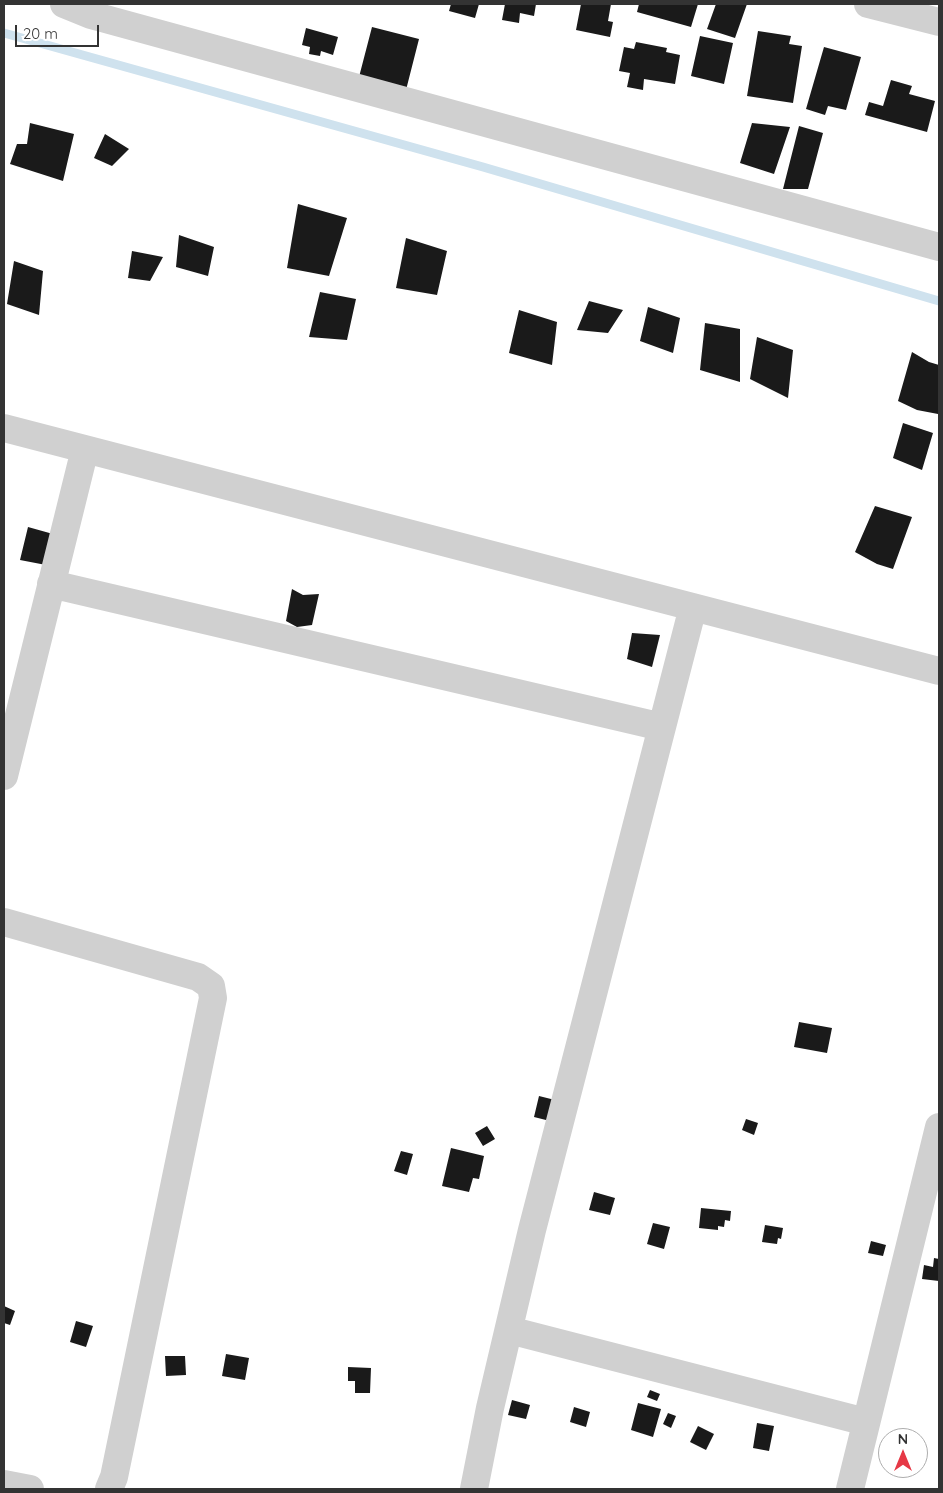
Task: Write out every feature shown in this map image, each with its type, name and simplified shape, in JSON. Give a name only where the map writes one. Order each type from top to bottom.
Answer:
[{"type":"street","points":[[64,4],[91,15],[939,247]]},
{"type":"street","points":[[868,4],[939,22]]},
{"type":"street","points":[[4,428],[939,671]]},
{"type":"street","points":[[4,776],[85,449]]},
{"type":"street","points":[[52,584],[662,727]]},
{"type":"street","points":[[474,1489],[490,1408],[532,1230],[693,607]]},
{"type":"street","points":[[4,922],[198,977],[211,986],[214,998],[114,1477],[109,1489]]},
{"type":"street","points":[[850,1489],[939,1127]]},
{"type":"street","points":[[509,1330],[866,1422]]},
{"type":"street","points":[[4,1484],[30,1489]]},
{"type":"building","points":[[451,4],[479,4],[475,18],[449,11]]},
{"type":"building","points":[[505,4],[536,4],[534,16],[520,13],[519,23],[502,20]]},
{"type":"building","points":[[581,4],[611,4],[608,21],[613,22],[610,37],[576,30]]},
{"type":"building","points":[[639,4],[698,4],[691,27],[637,12]]},
{"type":"building","points":[[716,4],[747,4],[735,38],[707,29]]},
{"type":"building","points":[[372,27],[419,39],[406,90],[359,77]]},
{"type":"building","points":[[306,28],[338,37],[333,55],[321,51],[320,56],[309,54],[310,47],[302,45]]},
{"type":"building","points":[[758,31],[791,36],[789,44],[802,46],[793,103],[747,96]]},
{"type":"building","points":[[700,36],[733,43],[724,84],[691,76]]},
{"type":"building","points":[[636,42],[667,48],[666,52],[680,55],[675,84],[644,79],[643,90],[627,87],[630,73],[619,71],[624,47],[634,49]]},
{"type":"building","points":[[824,47],[861,57],[846,110],[828,106],[825,115],[806,109]]},
{"type":"building","points":[[891,80],[912,86],[909,94],[935,101],[927,132],[865,115],[869,102],[883,106]]},
{"type":"building","points":[[30,123],[74,134],[63,181],[10,164],[17,144],[27,144]]},
{"type":"building","points":[[752,123],[790,127],[774,174],[740,163]]},
{"type":"building","points":[[799,126],[823,133],[808,189],[783,189]]},
{"type":"building","points":[[105,134],[129,149],[112,166],[94,158]]},
{"type":"building","points":[[298,204],[347,218],[329,276],[287,268]]},
{"type":"building","points":[[179,235],[214,247],[208,276],[176,267]]},
{"type":"building","points":[[406,238],[447,251],[437,295],[396,288]]},
{"type":"building","points":[[132,251],[163,257],[150,281],[128,278]]},
{"type":"building","points":[[14,261],[43,271],[39,315],[7,304]]},
{"type":"building","points":[[320,292],[356,299],[347,340],[309,337]]},
{"type":"building","points":[[589,301],[623,310],[608,333],[577,330]]},
{"type":"building","points":[[648,307],[680,318],[673,353],[640,341]]},
{"type":"building","points":[[519,310],[557,322],[552,365],[509,353]]},
{"type":"building","points":[[705,323],[740,329],[740,382],[700,370]]},
{"type":"building","points":[[757,337],[793,350],[788,398],[750,379]]},
{"type":"building","points":[[912,352],[929,362],[939,365],[938,414],[917,410],[898,401]]},
{"type":"building","points":[[903,423],[933,433],[922,470],[893,458]]},
{"type":"building","points":[[875,506],[912,517],[893,569],[877,564],[855,552]]},
{"type":"building","points":[[28,527],[53,534],[46,565],[20,560]]},
{"type":"building","points":[[292,589],[303,595],[319,594],[312,625],[297,627],[286,621]]},
{"type":"building","points":[[632,633],[660,635],[652,667],[627,659]]},
{"type":"building","points":[[799,1022],[832,1028],[827,1053],[794,1047]]},
{"type":"building","points":[[539,1096],[559,1101],[554,1122],[534,1117]]},
{"type":"building","points":[[746,1119],[758,1123],[754,1135],[742,1130]]},
{"type":"building","points":[[487,1126],[495,1139],[483,1146],[475,1133]]},
{"type":"building","points":[[451,1148],[484,1156],[479,1179],[473,1178],[469,1192],[442,1186]]},
{"type":"building","points":[[401,1151],[413,1154],[407,1175],[394,1171]]},
{"type":"building","points":[[594,1192],[615,1198],[610,1215],[589,1210]]},
{"type":"building","points":[[701,1208],[731,1211],[730,1221],[725,1220],[724,1227],[718,1226],[718,1230],[699,1228]]},
{"type":"building","points":[[653,1223],[670,1227],[664,1249],[647,1244]]},
{"type":"building","points":[[765,1225],[783,1228],[781,1239],[778,1238],[777,1244],[762,1242]]},
{"type":"building","points":[[871,1241],[886,1245],[883,1256],[868,1253]]},
{"type":"building","points":[[934,1258],[939,1259],[939,1281],[922,1279],[924,1265],[933,1267]]},
{"type":"building","points":[[4,1306],[15,1311],[10,1325],[4,1323]]},
{"type":"building","points":[[76,1321],[93,1326],[86,1347],[70,1342]]},
{"type":"building","points":[[226,1354],[249,1358],[245,1380],[222,1376]]},
{"type":"building","points":[[165,1356],[185,1356],[186,1375],[166,1376]]},
{"type":"building","points":[[348,1367],[371,1368],[370,1393],[355,1393],[355,1381],[348,1381]]},
{"type":"building","points":[[650,1390],[660,1394],[657,1401],[647,1397]]},
{"type":"building","points":[[512,1400],[530,1405],[526,1419],[508,1415]]},
{"type":"building","points":[[638,1403],[661,1409],[653,1437],[631,1430]]},
{"type":"building","points":[[574,1407],[590,1412],[586,1427],[570,1422]]},
{"type":"building","points":[[668,1413],[676,1416],[671,1428],[663,1424]]},
{"type":"building","points":[[757,1423],[774,1426],[769,1451],[753,1448]]},
{"type":"building","points":[[698,1426],[714,1434],[706,1450],[690,1442]]},
{"type":"waterway","points":[[4,33],[483,167],[939,301]]}]
